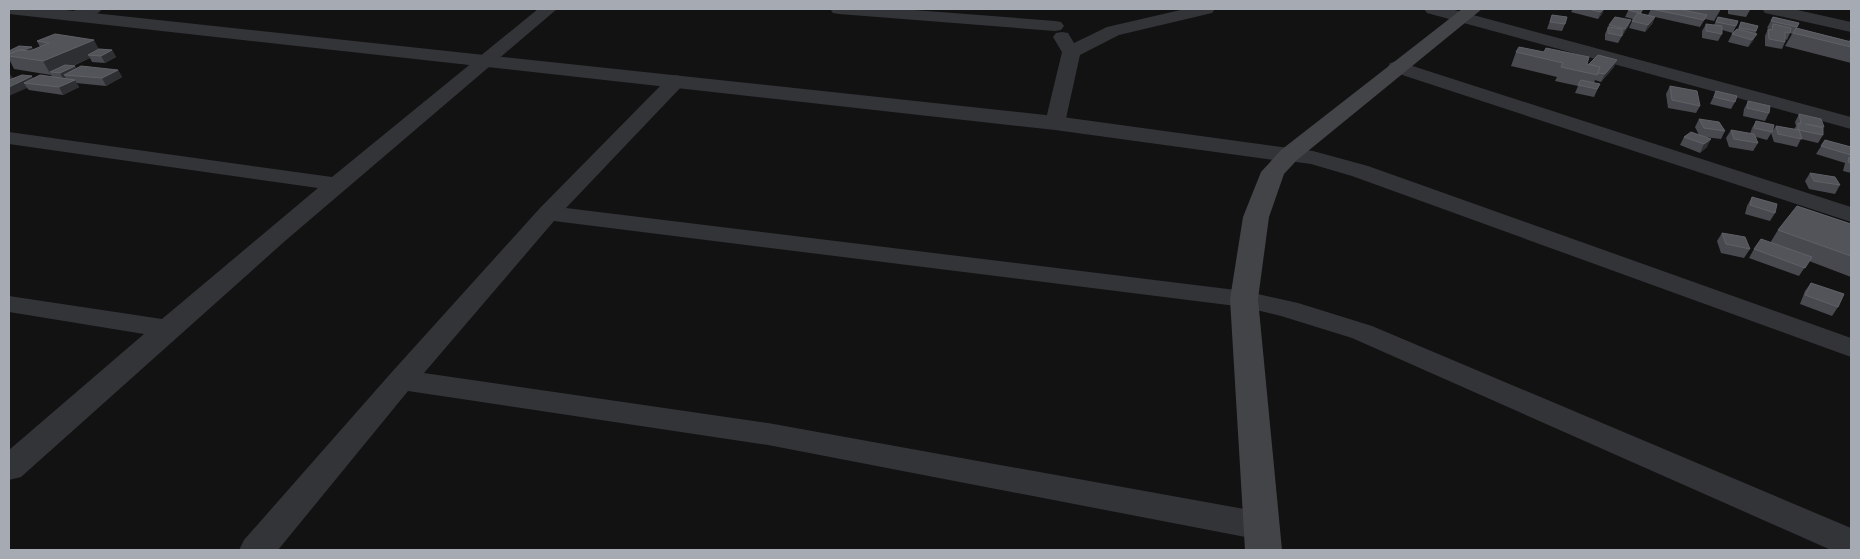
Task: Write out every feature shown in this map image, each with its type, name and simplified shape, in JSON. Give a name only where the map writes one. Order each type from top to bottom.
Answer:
[{"type":"main road","points":[[1262,538],[1244,299],[1256,217],[1264,192],[1273,172],[1289,155],[1467,13]]},
{"type":"street","points":[[9,9],[84,12],[484,60],[1055,123],[1313,158],[1360,171],[1851,348]]},
{"type":"street","points":[[9,468],[166,329],[335,184],[548,9]]},
{"type":"street","points":[[839,9],[1032,17]]},
{"type":"street","points":[[975,9],[1032,17],[1055,26],[1071,52],[1055,123]]},
{"type":"street","points":[[1071,52],[1096,38],[1113,32],[1206,9]]},
{"type":"street","points":[[1433,9],[1467,13],[1851,123]]},
{"type":"street","points":[[1771,9],[1851,27]]},
{"type":"street","points":[[1397,67],[1851,216]]},
{"type":"street","points":[[257,550],[401,380],[548,213],[676,81]]},
{"type":"street","points":[[9,138],[335,184]]},
{"type":"street","points":[[548,213],[1244,299],[1288,309],[1362,332],[1850,544]]},
{"type":"street","points":[[9,304],[166,329]]},
{"type":"street","points":[[401,380],[768,434],[1262,538]]},
{"type":"building","points":[[1587,9],[1604,9],[1601,12]]},
{"type":"building","points":[[1629,9],[1643,9],[1640,13]]},
{"type":"building","points":[[1651,9],[1678,9],[1707,15],[1704,20]]},
{"type":"building","points":[[1638,13],[1655,17],[1648,25],[1632,21]]},
{"type":"building","points":[[1552,15],[1567,17],[1565,24],[1550,22]]},
{"type":"building","points":[[1615,17],[1631,20],[1625,29],[1609,25]]},
{"type":"building","points":[[1718,17],[1738,21],[1736,26],[1716,22]]},
{"type":"building","points":[[1773,17],[1799,23],[1797,27],[1771,21]]},
{"type":"building","points":[[1741,22],[1758,26],[1756,31],[1739,28]]},
{"type":"building","points":[[1706,24],[1722,26],[1722,34],[1706,31]]},
{"type":"building","points":[[1773,24],[1791,28],[1790,33],[1785,32],[1785,42],[1769,39],[1768,29],[1772,30]]},
{"type":"building","points":[[1608,27],[1622,29],[1622,36],[1608,33]]},
{"type":"building","points":[[1796,28],[1851,42],[1851,47],[1793,33]]},
{"type":"building","points":[[1737,29],[1757,34],[1752,40],[1732,34]]},
{"type":"building","points":[[55,34],[94,40],[43,61],[9,56],[9,54],[19,50],[30,51],[49,43],[37,41]]},
{"type":"building","points":[[19,46],[32,47],[9,54],[9,51]]},
{"type":"building","points":[[1519,47],[1544,52],[1546,48],[1589,57],[1587,64],[1600,67],[1597,75],[1561,67],[1563,63],[1516,52]]},
{"type":"building","points":[[99,49],[112,50],[101,56],[88,55]]},
{"type":"building","points":[[1598,55],[1617,60],[1605,74],[1598,73],[1600,67],[1589,64]]},
{"type":"building","points":[[65,65],[75,66],[60,73],[50,72]]},
{"type":"building","points":[[81,66],[118,70],[102,78],[64,75]]},
{"type":"building","points":[[22,75],[32,76],[9,87],[9,80]]},
{"type":"building","points":[[40,75],[75,80],[59,87],[24,83]]},
{"type":"building","points":[[1581,80],[1600,84],[1597,89],[1578,85]]},
{"type":"building","points":[[1670,86],[1697,91],[1700,106],[1672,100]]},
{"type":"building","points":[[1716,91],[1737,96],[1735,102],[1714,97]]},
{"type":"building","points":[[1748,101],[1770,106],[1769,113],[1747,108]]},
{"type":"building","points":[[1799,114],[1821,119],[1824,127],[1805,124],[1823,128],[1823,135],[1798,130],[1798,123],[1801,124]]},
{"type":"building","points":[[1699,119],[1719,122],[1725,131],[1704,128]]},
{"type":"building","points":[[1756,121],[1774,125],[1772,132],[1754,128]]},
{"type":"building","points":[[1776,126],[1799,130],[1802,139],[1778,134]]},
{"type":"building","points":[[1731,130],[1754,134],[1758,143],[1734,139]]},
{"type":"building","points":[[1691,132],[1711,139],[1704,144],[1684,137]]},
{"type":"building","points":[[1825,140],[1851,147],[1851,155],[1821,146]]},
{"type":"building","points":[[1810,173],[1835,177],[1840,185],[1814,181]]},
{"type":"building","points":[[1752,197],[1777,204],[1775,213],[1750,205]]},
{"type":"building","points":[[1797,206],[1851,224],[1851,256],[1778,230]]},
{"type":"building","points":[[1722,233],[1745,237],[1750,249],[1726,244]]},
{"type":"building","points":[[1761,239],[1812,257],[1805,268],[1754,249]]},
{"type":"building","points":[[1811,283],[1844,294],[1838,307],[1805,295]]}]
